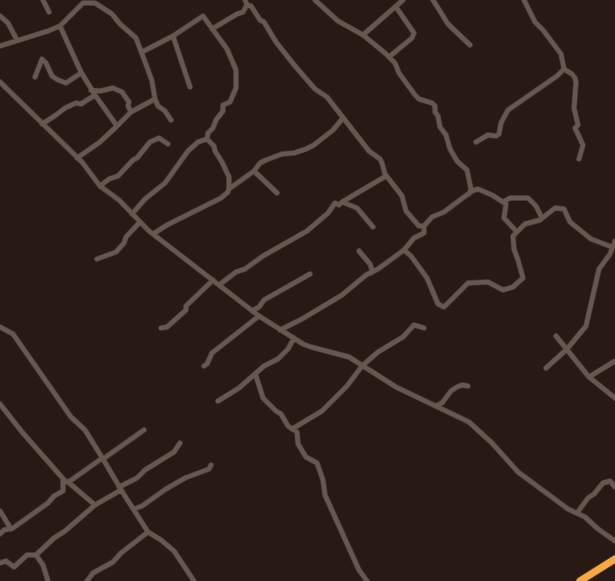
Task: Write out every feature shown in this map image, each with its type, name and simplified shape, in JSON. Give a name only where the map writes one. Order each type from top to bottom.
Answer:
[{"type":"highway","points":[[580,581],[615,559]]},
{"type":"highway","points":[[589,581],[615,564]]},
{"type":"street","points":[[43,0],[49,12]]},
{"type":"street","points":[[315,0],[338,21],[363,35],[389,57],[396,64],[399,73],[415,95],[419,99],[432,103],[438,116],[440,127],[446,135],[450,149],[457,161],[467,170],[471,189],[469,194]]},
{"type":"street","points":[[363,35],[403,0]]},
{"type":"street","points":[[434,0],[448,24],[470,45]]},
{"type":"street","points":[[524,0],[535,22],[544,30],[561,54],[564,69],[572,74],[576,82],[574,108],[578,124],[575,128],[583,145],[579,159]]},
{"type":"street","points":[[0,46],[48,32],[60,26],[83,3],[96,1],[112,14],[120,24],[136,38],[152,81],[155,99],[158,106],[166,111],[171,120]]},
{"type":"street","points":[[212,29],[243,12],[246,2],[251,6],[295,66],[316,89],[327,97],[370,151],[380,159],[386,176],[402,196],[406,211],[419,226],[424,226]]},
{"type":"street","points":[[389,57],[412,38],[414,32],[396,6]]},
{"type":"street","points":[[0,16],[8,23],[17,40]]},
{"type":"street","points":[[142,52],[173,36],[202,16],[212,29],[227,49],[236,70],[236,88],[230,102],[223,105],[223,111],[208,133],[207,138]]},
{"type":"street","points":[[60,26],[82,73],[95,95],[117,126]]},
{"type":"street","points":[[173,36],[190,87]]},
{"type":"street","points":[[35,76],[42,59],[46,63],[52,76],[66,83],[82,73]]},
{"type":"street","points":[[476,142],[488,135],[496,136],[499,134],[501,123],[508,110],[557,76],[564,69]]},
{"type":"street","points":[[0,82],[91,173],[100,186],[119,200],[153,234],[252,311],[280,330],[310,347],[349,357],[396,387],[469,422],[518,472],[556,501],[585,517],[598,529],[615,541]]},
{"type":"street","points":[[92,90],[100,91],[113,88],[119,89],[129,102],[128,106],[131,112]]},
{"type":"street","points":[[42,124],[65,108],[76,103],[81,104],[95,95]]},
{"type":"street","points":[[76,158],[100,142],[131,112],[155,99]]},
{"type":"street","points":[[153,234],[167,225],[221,198],[229,189],[254,171],[260,163],[282,154],[300,151],[314,145],[333,130],[343,118]]},
{"type":"street","points":[[100,186],[118,176],[133,160],[137,158],[150,142],[159,138],[168,144]]},
{"type":"street","points":[[207,138],[214,146],[215,151],[229,177],[229,189]]},
{"type":"street","points":[[132,214],[144,199],[164,183],[188,151],[198,142],[207,138]]},
{"type":"street","points":[[254,171],[277,193]]},
{"type":"street","points":[[219,285],[236,272],[245,269],[263,256],[307,231],[328,213],[335,203],[339,205],[386,176]]},
{"type":"street","points":[[280,330],[302,319],[350,289],[366,275],[378,269],[404,250],[414,238],[424,233],[424,226],[432,218],[444,212],[478,189],[492,195],[506,204],[504,218],[517,232]]},
{"type":"street","points":[[503,202],[510,198],[528,198],[536,206],[542,218]]},
{"type":"street","points":[[342,202],[357,208],[372,227]]},
{"type":"street","points":[[404,250],[411,256],[427,278],[438,304],[444,307],[468,283],[488,282],[502,290],[513,287],[523,278],[514,249],[513,236],[525,224],[542,218],[555,208],[564,209],[570,222],[591,239],[612,247]]},
{"type":"street","points":[[97,259],[116,252],[124,243],[126,237],[140,222]]},
{"type":"street","points":[[546,368],[586,326],[599,269],[610,254],[615,241]]},
{"type":"street","points":[[359,251],[370,264],[372,270],[371,273]]},
{"type":"street","points":[[252,311],[264,300],[310,274]]},
{"type":"street","points":[[161,328],[167,327],[186,310],[186,306],[213,280]]},
{"type":"street","points":[[204,366],[207,364],[212,353],[259,316]]},
{"type":"street","points":[[292,429],[322,411],[347,386],[362,366],[378,352],[402,337],[414,325],[424,328]]},
{"type":"street","points":[[0,327],[13,334],[71,417],[85,430],[120,489],[148,532],[161,540],[174,551],[194,581]]},
{"type":"street","points":[[556,336],[589,377],[615,398]]},
{"type":"street","points":[[218,401],[239,388],[264,366],[278,359],[288,349],[294,338]]},
{"type":"street","points":[[589,377],[615,361]]},
{"type":"street","points":[[256,372],[263,398],[281,414],[288,426],[297,432],[298,444],[306,457],[317,463],[323,480],[325,495],[359,570],[367,581]]},
{"type":"street","points":[[249,379],[257,380]]},
{"type":"street","points":[[436,406],[442,403],[451,391],[457,387],[462,385],[468,386]]},
{"type":"street","points":[[0,404],[63,479],[94,505]]},
{"type":"street","points":[[68,482],[144,430]]},
{"type":"street","points":[[0,563],[6,561],[14,567],[27,555],[36,555],[94,505],[174,452],[180,444]]},
{"type":"street","points":[[134,509],[142,506],[185,478],[209,469],[211,465]]},
{"type":"street","points":[[0,534],[4,530],[11,529],[63,491],[63,479]]},
{"type":"street","points":[[577,513],[602,483],[610,482],[615,487]]},
{"type":"street","points":[[0,511],[11,529]]},
{"type":"street","points":[[87,581],[93,573],[113,562],[121,553],[148,532]]},
{"type":"street","points":[[36,555],[43,565],[48,581]]}]
